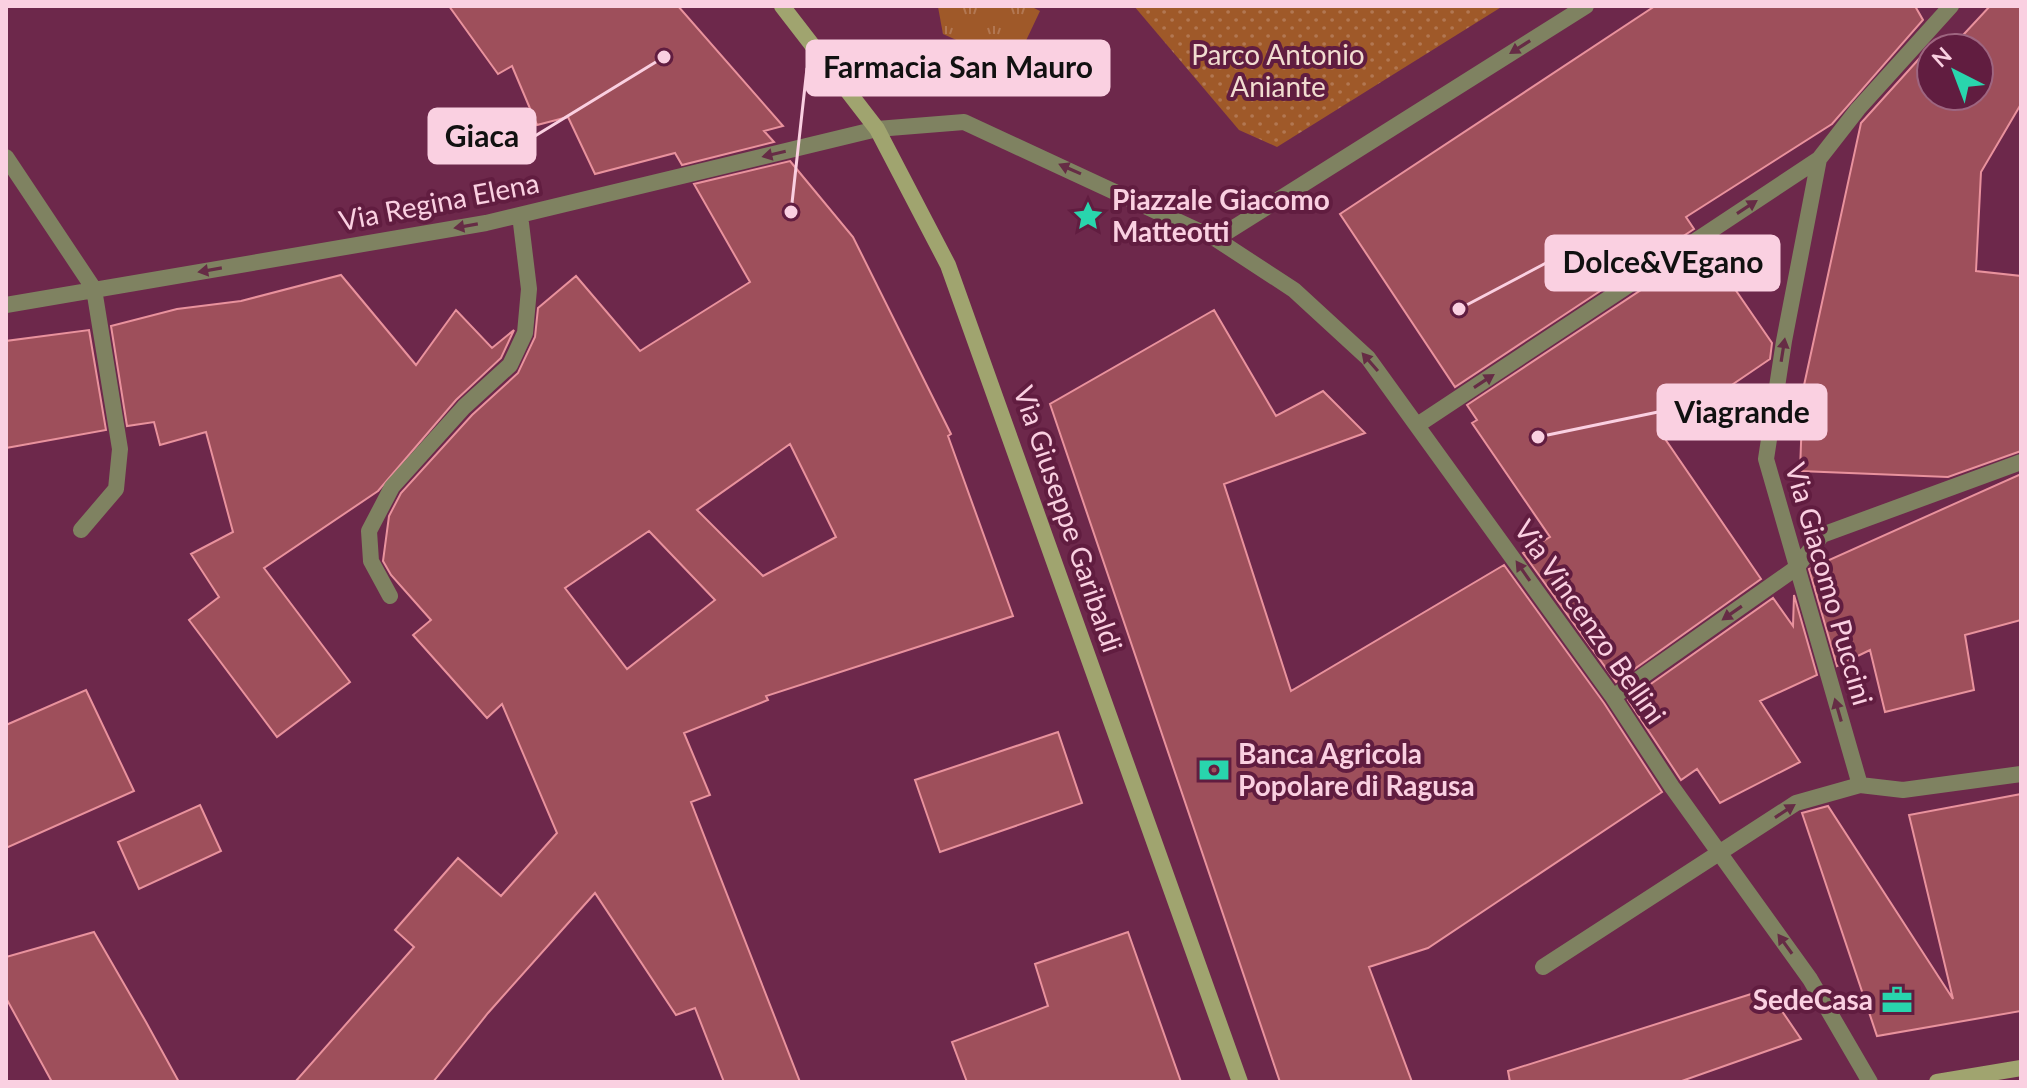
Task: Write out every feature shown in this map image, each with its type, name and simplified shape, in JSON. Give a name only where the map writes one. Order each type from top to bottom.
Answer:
[{"type":"main road","name":"Via Giuseppe Garibaldi","points":[[782,6],[877,129],[948,265],[1240,1082]]},
{"type":"main road","points":[[1937,1082],[2021,1068]]},
{"type":"street","points":[[1216,239],[1586,6]]},
{"type":"street","points":[[1419,424],[1819,159],[1858,109],[1951,6]]},
{"type":"street","name":"Via Regina Elena","points":[[6,305],[520,215],[877,129],[964,122],[1216,239]]},
{"type":"street","points":[[6,157],[94,289],[120,449],[116,489],[81,530]]},
{"type":"street","name":"Via Giacomo Puccini","points":[[1819,159],[1784,341],[1766,459],[1860,785]]},
{"type":"street","points":[[390,596],[371,561],[369,531],[392,487],[464,407],[510,365],[525,333],[529,289],[520,215]]},
{"type":"street","name":"Via Vincenzo Bellini","points":[[1216,239],[1294,290],[1368,358],[1419,424],[1810,979],[1870,1082]]},
{"type":"street","points":[[1613,697],[1796,568],[1822,535],[2021,462]]},
{"type":"street","points":[[1543,967],[1796,803],[1860,785],[1903,790],[2021,774]]},
{"type":"green space","points":[[1030,6],[1040,11],[1014,66],[943,34],[938,7]]},
{"type":"green space","name":"Parco Antonio Aniante","points":[[1134,6],[1503,6],[1277,147],[1239,130]]},
{"type":"building","points":[[449,6],[678,6],[783,126],[764,131],[774,142],[682,165],[675,153],[595,174],[568,117],[537,125],[512,66],[498,74]]},
{"type":"building","points":[[1655,6],[1915,6],[1923,20],[1832,124],[1686,217],[1694,229],[1455,387],[1340,214]]},
{"type":"building","points":[[1990,6],[2021,6],[2021,104],[1981,172],[1976,271],[2021,276],[2021,451],[1948,477],[1800,471],[1803,390],[1861,123],[1915,63],[1915,112],[1995,112],[1995,32],[1966,32]]},
{"type":"building","points":[[790,161],[853,237],[951,434],[948,436],[1013,616],[766,696],[768,700],[684,733],[710,795],[691,802],[800,1082],[724,1082],[695,1008],[676,1015],[595,893],[488,1013],[433,1082],[295,1082],[414,947],[395,930],[458,858],[501,896],[557,833],[502,704],[487,718],[413,635],[431,620],[391,575],[383,561],[389,516],[401,493],[472,415],[518,373],[535,337],[538,308],[576,276],[640,351],[750,282],[694,184]],"holes":[[[790,444],[836,537],[763,576],[697,510]],[[649,531],[715,600],[627,669],[565,588]]]},
{"type":"building","points":[[1706,247],[1772,343],[1770,359],[1661,433],[1761,579],[1616,682],[1523,553],[1550,537],[1472,423],[1477,420],[1467,405]]},
{"type":"building","points":[[341,275],[416,365],[456,310],[492,348],[514,330],[501,358],[456,400],[378,491],[264,568],[350,682],[277,737],[189,620],[219,597],[191,554],[233,532],[206,432],[160,445],[154,422],[127,426],[111,326],[177,309],[241,301]]},
{"type":"building","points":[[1214,310],[1276,416],[1323,391],[1365,433],[1224,484],[1291,691],[1504,565],[1604,703],[1662,792],[1428,948],[1369,967],[1412,1082],[1280,1082],[1050,404]]},
{"type":"building","points":[[89,330],[106,430],[6,448],[6,341]]},
{"type":"building","points":[[2021,474],[2021,620],[1965,635],[1974,690],[1885,712],[1870,650],[1837,666],[1809,569]]},
{"type":"building","points":[[1794,595],[1817,675],[1760,701],[1800,762],[1720,803],[1697,769],[1681,780],[1628,700],[1773,598],[1793,626]]},
{"type":"building","points":[[86,690],[134,791],[6,848],[6,725]]},
{"type":"building","points":[[1058,732],[1082,803],[940,852],[915,780]]},
{"type":"building","points":[[2021,794],[2021,1011],[1877,1036],[1802,813],[1828,806],[1953,999],[1909,815]]},
{"type":"building","points":[[200,805],[221,851],[139,889],[118,842]]},
{"type":"building","points":[[94,932],[179,1082],[52,1082],[6,998],[6,957]]},
{"type":"building","points":[[1128,932],[1181,1082],[967,1082],[952,1042],[1048,1006],[1035,964]]},
{"type":"building","points":[[1767,989],[1801,1039],[1679,1082],[1510,1082],[1508,1071]]},
{"type":"place","name":"Giaca","points":[[664,57]]},
{"type":"place","name":"Farmacia San Mauro","points":[[791,212]]},
{"type":"place","name":"Piazzale Giacomo Matteotti","points":[[1088,216]]},
{"type":"place","name":"Dolce&VEgano","points":[[1459,309]]},
{"type":"place","name":"Viagrande","points":[[1538,437]]},
{"type":"place","name":"Banca Agricola Popolare di Ragusa","points":[[1214,770]]},
{"type":"place","name":"SedeCasa","points":[[1897,1000]]}]
